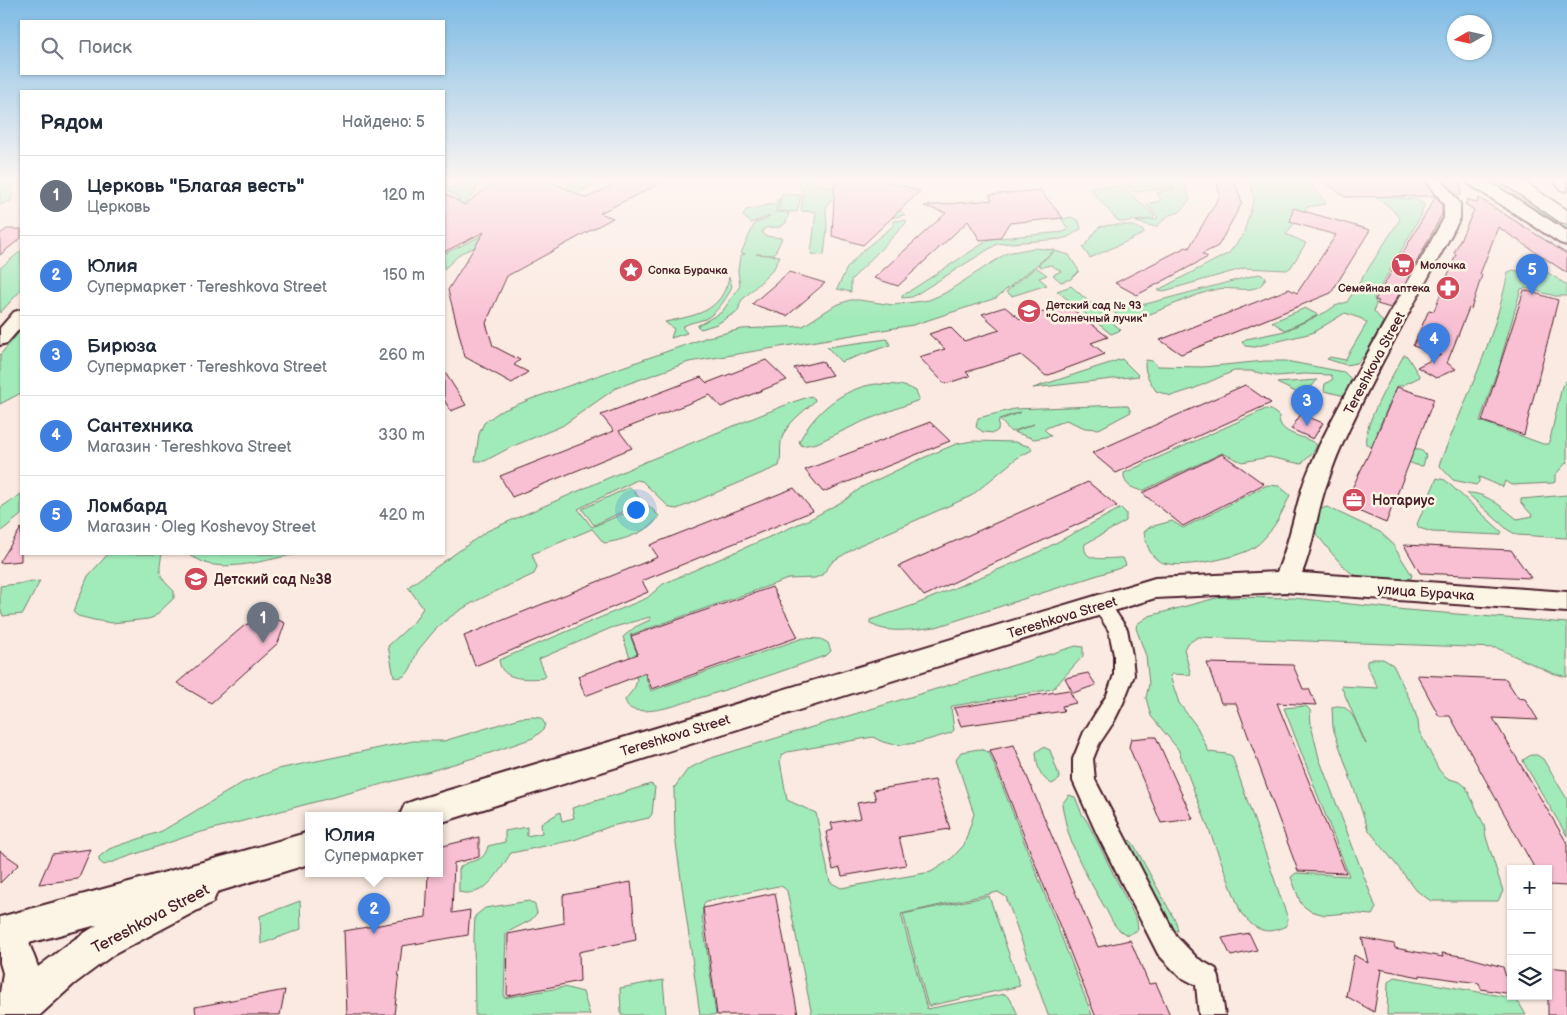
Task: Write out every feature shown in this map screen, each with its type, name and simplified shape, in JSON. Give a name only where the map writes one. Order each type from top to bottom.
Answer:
[{"type":"main road","name":"Tereshkova Street","points":[[426,812],[1155,588],[1285,582],[1296,557],[1313,490],[1325,458],[1366,374],[1447,226]]},
{"type":"main road","points":[[1547,226],[1567,239]]},
{"type":"main road","points":[[0,339],[20,317]]},
{"type":"main road","name":"улица Бурачка","points":[[1285,582],[1567,602]]},
{"type":"main road","name":"Tereshkova Street","points":[[0,934],[247,867],[305,849]]},
{"type":"main road","name":"Tereshkova Street","points":[[12,1015],[44,985],[82,955],[114,934],[247,867]]},
{"type":"main road","points":[[0,942],[12,949],[18,956],[20,966],[22,980],[12,1015]]},
{"type":"street","points":[[1101,604],[1118,630],[1124,655],[1124,675],[1110,711],[1091,739],[1083,759],[1084,781],[1105,826],[1167,945],[1188,968],[1207,978],[1212,1015]]},
{"type":"green space","points":[[501,226],[519,226],[498,238],[461,253],[445,268],[445,254]]},
{"type":"green space","points":[[753,226],[781,226],[765,228],[762,232],[765,236],[782,238],[774,255],[756,254],[780,256],[773,270],[741,301],[738,311],[717,324],[701,329],[697,326],[722,312],[740,286],[738,271],[740,256],[745,254],[741,253]]},
{"type":"green space","points":[[814,226],[827,226],[824,255],[811,254]]},
{"type":"green space","points":[[893,226],[903,226],[851,280],[851,292],[837,289],[847,268],[862,251]]},
{"type":"green space","points":[[1066,226],[1080,226],[1081,229],[1061,239],[997,244],[912,297],[902,298],[902,296],[990,239],[1068,230]]},
{"type":"green space","points":[[1134,226],[1145,233],[1090,258],[1083,248],[1099,227]]},
{"type":"green space","points":[[1246,226],[1292,226],[1286,234],[1306,243],[1291,267],[1287,270],[1245,268],[1164,291],[1158,290],[1229,253],[1243,235]]},
{"type":"green space","points":[[1395,226],[1415,226],[1374,298],[1376,303],[1374,311],[1383,322],[1365,355],[1357,363],[1346,365],[1327,359],[1330,357],[1345,360],[1367,323],[1362,319],[1345,313],[1312,333],[1254,347],[1245,346],[1242,342],[1246,339],[1285,331],[1347,302]]},
{"type":"green space","points":[[1552,226],[1567,226],[1567,236]]},
{"type":"green space","points":[[1034,248],[1055,250],[996,298],[913,325],[689,362],[616,388],[562,426],[511,447],[485,461],[475,461],[479,434],[484,423],[499,412],[531,399],[708,337],[742,329],[803,326],[834,306],[850,300],[893,305],[929,300],[945,293],[1007,253]]},
{"type":"green space","points":[[1055,251],[1069,255],[1079,271],[1071,279],[1061,282],[1053,275],[1061,271],[1051,265],[1042,267],[1038,265]]},
{"type":"green space","points":[[20,252],[20,291],[0,313],[0,268]]},
{"type":"green space","points":[[1036,267],[1047,275],[1039,278],[1047,285],[1012,296],[1006,292]]},
{"type":"green space","points":[[1536,268],[1542,269],[1567,285],[1567,296],[1555,296],[1525,288],[1521,289],[1500,362],[1535,375],[1539,378],[1537,385],[1534,386],[1496,374],[1480,421],[1543,444],[1549,444],[1562,386],[1567,380],[1567,462],[1555,475],[1555,482],[1553,483],[1511,485],[1505,481],[1503,487],[1479,477],[1479,482],[1476,485],[1453,480],[1439,465],[1487,346],[1508,272],[1513,270],[1527,273],[1524,280],[1533,283],[1537,275]]},
{"type":"green space","points":[[1259,274],[1266,277],[1258,287],[1252,289],[1218,289],[1135,319],[1123,320],[1108,307],[1146,304]]},
{"type":"green space","points":[[729,277],[732,286],[725,300],[717,309],[709,317],[682,327],[687,333],[671,338],[674,329],[665,322],[706,310],[720,298]]},
{"type":"green space","points":[[1071,286],[1121,330],[1111,334],[1057,291]]},
{"type":"green space","points":[[1305,308],[1318,315],[1285,330],[1272,322]]},
{"type":"green space","points":[[20,331],[20,394],[0,404],[0,355]]},
{"type":"green space","points":[[887,339],[890,345],[841,362],[827,347]]},
{"type":"green space","points":[[1404,355],[1407,356],[1420,377],[1397,386],[1377,432],[1422,451],[1426,455],[1423,466],[1416,465],[1366,444],[1366,436],[1374,413]]},
{"type":"green space","points":[[1122,359],[1139,376],[1033,388]]},
{"type":"green space","points":[[1146,360],[1152,361],[1158,366],[1203,367],[1265,361],[1286,361],[1344,372],[1351,379],[1345,396],[1324,391],[1325,384],[1333,379],[1331,375],[1276,376],[1250,371],[1234,371],[1193,389],[1171,396],[1156,391],[1146,372]]},
{"type":"green space","points":[[1317,380],[1304,396],[1277,383]]},
{"type":"green space","points":[[876,384],[911,388],[916,391],[919,400],[864,421],[817,443],[802,446],[799,442],[805,431],[831,403],[852,391]]},
{"type":"green space","points":[[811,396],[815,399],[814,402],[796,418],[784,433],[781,441],[779,466],[677,509],[670,508],[642,481],[637,480],[578,509],[592,527],[639,507],[649,506],[659,516],[649,527],[626,538],[604,543],[592,529],[532,554],[537,567],[534,574],[481,598],[444,621],[419,649],[408,673],[405,676],[394,677],[388,646],[414,622],[423,608],[408,587],[487,531],[647,461]]},
{"type":"green space","points":[[1128,406],[1131,412],[1099,429],[1085,428],[1066,420],[1044,429],[1051,436],[1034,439],[1014,432],[1034,424],[1011,432],[1000,420],[1021,412],[999,419],[998,430],[994,433],[983,432],[976,427],[978,418],[1014,409]]},
{"type":"green space","points":[[1266,409],[1279,416],[1283,428],[1317,445],[1313,453],[1301,464],[1269,457],[1242,462],[1222,453],[1142,491],[1132,487],[1125,480],[1124,473]]},
{"type":"green space","points":[[972,441],[1015,442],[1031,447],[1032,450],[1017,458],[971,496],[860,545],[833,561],[822,575],[815,578],[788,579],[630,635],[651,691],[803,638],[821,639],[828,643],[831,651],[827,655],[680,704],[644,711],[631,709],[625,700],[635,687],[637,680],[623,637],[635,627],[650,620],[650,617],[611,628],[539,659],[546,676],[544,678],[517,678],[510,676],[501,667],[499,660],[647,598],[663,584],[812,518],[845,500],[862,487],[956,444]]},
{"type":"green space","points":[[1437,478],[1445,480],[1502,532],[1500,535],[1432,532],[1419,528],[1417,524]]},
{"type":"green space","points":[[1267,485],[1279,486],[1290,495],[1270,531],[1253,548],[1234,556],[1178,565],[1159,561],[1150,552],[1144,532],[1150,527],[1172,521],[1183,528]]},
{"type":"green space","points":[[630,487],[643,502],[594,525],[582,509]]},
{"type":"green space","points":[[1467,493],[1474,493],[1487,498],[1517,519],[1533,516],[1521,503],[1521,499],[1567,495],[1567,538],[1517,535],[1508,530]]},
{"type":"green space","points":[[20,495],[20,516],[0,532],[0,508]]},
{"type":"green space","points":[[1327,507],[1380,532],[1391,542],[1412,575],[1411,578],[1397,580],[1370,579],[1350,572],[1329,550],[1310,525],[1318,511]]},
{"type":"green space","points":[[1121,508],[1126,513],[1126,521],[1085,544],[1085,551],[1092,557],[1105,559],[1123,558],[1126,565],[1120,568],[936,627],[893,630],[876,627],[870,623],[870,620],[914,605],[1033,555]]},
{"type":"green space","points":[[107,555],[162,555],[161,575],[174,591],[174,598],[154,617],[148,619],[112,623],[78,616],[73,612],[88,576]]},
{"type":"green space","points":[[292,555],[230,566],[208,564],[190,556]]},
{"type":"green space","points":[[40,581],[23,614],[3,616],[0,608],[0,586]]},
{"type":"green space","points":[[1220,597],[1294,598],[1407,610],[1567,623],[1567,677],[1552,673],[1497,648],[1198,637],[1187,644],[1184,649],[1191,675],[1172,674],[1170,676],[1179,703],[1197,727],[1209,752],[1232,756],[1288,919],[1286,926],[1279,929],[1272,931],[1261,930],[1251,924],[1241,913],[1178,749],[1151,716],[1146,698],[1149,684],[1146,656],[1136,628],[1137,624],[1149,616]]},
{"type":"green space","points":[[1076,646],[1083,647],[1083,656],[1053,689],[953,706],[951,707],[954,730],[951,733],[921,742],[902,745],[882,742],[873,737],[787,752],[782,755],[780,761],[787,800],[816,813],[830,882],[841,888],[931,872],[950,860],[964,845],[974,814],[956,759],[961,752],[979,749],[989,752],[1092,1015],[1048,1015],[1006,897],[998,892],[901,914],[927,1009],[1005,994],[1011,1000],[1018,1015],[812,1015],[787,891],[783,887],[778,886],[704,903],[702,916],[716,1015],[700,1015],[675,836],[674,788],[688,769],[708,759]]},
{"type":"green space","points":[[1383,659],[1393,665],[1413,706],[1419,731],[1439,770],[1446,778],[1460,782],[1466,787],[1484,825],[1503,891],[1498,901],[1431,901],[1417,891],[1368,829],[1333,728],[1332,707],[1339,706],[1350,712],[1366,744],[1341,686],[1378,688],[1367,666],[1367,661]]},
{"type":"green space","points":[[1306,706],[1310,710],[1311,725],[1319,758],[1376,908],[1372,915],[1347,913],[1325,915],[1310,911],[1301,904],[1291,877],[1296,873],[1349,876],[1284,708]]},
{"type":"green space","points":[[520,718],[541,718],[545,724],[543,730],[533,738],[490,753],[417,775],[194,834],[104,865],[99,861],[99,857],[109,849],[162,831],[242,783],[278,769],[413,741],[444,741]]},
{"type":"green space","points":[[1043,747],[1050,750],[1060,779],[1052,784],[1044,778],[1038,766],[1036,752]]},
{"type":"green space","points":[[1531,755],[1537,755],[1543,759],[1567,799],[1567,836],[1524,763],[1523,760]]},
{"type":"green space","points":[[651,784],[655,787],[652,814],[649,818],[611,826],[574,840],[511,853],[491,882],[477,891],[459,892],[459,870],[461,866],[481,858],[488,846],[505,842],[505,831],[527,827],[527,836],[542,833],[541,824],[560,812],[562,821],[574,818],[572,808]]},
{"type":"green space","points":[[1069,795],[1075,797],[1137,921],[1138,930],[1128,935],[1119,930],[1113,923],[1078,857],[1068,832],[1062,804]]},
{"type":"green space","points":[[1130,840],[1176,922],[1178,931],[1170,927],[1127,843]]},
{"type":"green space","points":[[989,896],[1020,986],[928,1006],[903,914]]},
{"type":"green space","points":[[300,901],[301,929],[261,944],[260,916]]},
{"type":"green space","points":[[529,901],[535,905],[537,913],[531,920],[506,933],[504,998],[564,987],[583,992],[590,1015],[475,1015],[475,916],[485,908]]},
{"type":"green space","points":[[1395,977],[1507,997],[1507,1000],[1515,1000],[1519,1003],[1526,1015],[1387,1015],[1388,982]]},
{"type":"green space","points":[[663,980],[666,1015],[621,1015],[620,988]]},
{"type":"building","points":[[445,226],[598,226],[507,276],[486,323],[493,346],[520,360],[514,365],[528,372],[512,383],[465,357],[448,290],[484,232],[445,252]]},
{"type":"building","points":[[833,226],[883,226],[863,245],[832,236]]},
{"type":"building","points":[[931,226],[962,226],[898,286],[874,278]]},
{"type":"building","points":[[971,226],[1007,226],[1000,238],[980,240]]},
{"type":"building","points":[[1202,226],[1229,226],[1218,246],[1202,254],[1208,257],[1137,295],[1115,283],[1186,247],[1189,248]]},
{"type":"building","points":[[1305,226],[1357,226],[1370,230],[1331,293],[1181,354],[1160,340],[1289,289],[1297,293],[1336,235]]},
{"type":"building","points":[[1418,226],[1435,226],[1391,308],[1377,304],[1379,301],[1375,300]]},
{"type":"building","points":[[1466,226],[1524,226],[1567,254],[1567,273],[1498,227],[1480,274],[1482,275],[1471,309],[1469,308],[1447,363],[1456,369],[1436,378],[1417,367],[1441,355],[1413,346],[1429,310],[1434,311],[1456,254],[1454,253]]},
{"type":"building","points":[[7,229],[20,229],[20,239],[0,255],[0,234]]},
{"type":"building","points":[[789,272],[825,283],[787,316],[752,304]]},
{"type":"building","points":[[1524,290],[1558,300],[1524,435],[1482,421]]},
{"type":"building","points":[[1067,305],[1108,337],[1091,343],[1105,354],[1046,376],[1021,355],[966,372],[970,376],[945,384],[919,357],[945,349],[929,334],[950,327],[964,341],[1000,330],[982,314],[1005,307],[1020,319]]},
{"type":"building","points":[[766,360],[787,380],[721,407],[710,395],[619,431],[632,448],[512,497],[500,476],[614,431],[601,415],[701,377],[707,383]]},
{"type":"building","points":[[822,361],[832,375],[804,382],[794,368]]},
{"type":"building","points":[[445,373],[466,405],[451,411],[445,402]]},
{"type":"building","points":[[1245,385],[1271,403],[1116,473],[1092,453]]},
{"type":"building","points":[[1397,387],[1434,399],[1386,523],[1344,505]]},
{"type":"building","points":[[1301,414],[1323,423],[1313,439],[1291,429]]},
{"type":"building","points":[[930,422],[950,441],[823,492],[805,470]]},
{"type":"building","points":[[1222,454],[1264,484],[1183,526],[1142,493]]},
{"type":"building","points":[[1088,482],[1117,506],[924,596],[899,566]]},
{"type":"building","points":[[794,488],[813,511],[642,581],[648,592],[475,666],[464,636],[658,557],[650,545]]},
{"type":"building","points":[[20,530],[21,561],[0,562]]},
{"type":"building","points":[[1404,545],[1511,550],[1531,578],[1420,573]]},
{"type":"building","points":[[772,587],[798,637],[652,689],[645,673],[585,696],[578,676],[638,654],[631,636]]},
{"type":"building","points":[[270,616],[285,623],[278,643],[211,703],[177,683],[245,625]]},
{"type":"building","points":[[1207,663],[1293,665],[1303,689],[1309,689],[1316,705],[1277,703],[1346,873],[1298,871],[1236,703],[1221,703]]},
{"type":"building","points":[[1088,673],[1096,685],[1073,693],[1065,678]]},
{"type":"building","points":[[1417,675],[1506,679],[1518,698],[1525,699],[1538,720],[1493,718],[1567,843],[1567,886],[1552,885],[1552,865],[1533,865],[1450,716],[1439,716]]},
{"type":"building","points":[[1069,690],[1076,703],[1062,706],[1064,711],[961,726],[954,708]]},
{"type":"building","points":[[1156,737],[1193,819],[1161,823],[1129,747],[1131,739]]},
{"type":"building","points":[[1014,745],[1098,947],[1130,940],[1149,984],[1156,983],[1170,1015],[1095,1015],[990,750]]},
{"type":"building","points":[[935,780],[950,829],[899,837],[906,865],[842,876],[840,868],[833,870],[826,832],[833,830],[831,823],[861,818],[857,803],[876,800],[873,790]]},
{"type":"building","points":[[479,837],[479,857],[454,863],[452,913],[470,910],[468,935],[402,946],[394,1015],[347,1015],[344,931],[426,917],[428,877],[443,877],[443,846]]},
{"type":"building","points":[[91,849],[78,879],[39,884],[52,854]]},
{"type":"building","points":[[0,851],[19,864],[0,883]]},
{"type":"building","points":[[631,882],[636,940],[579,952],[580,981],[507,996],[508,934],[564,923],[563,895]]},
{"type":"building","points":[[775,893],[798,1015],[717,1015],[703,908]]},
{"type":"building","points":[[1249,933],[1257,950],[1231,956],[1222,938]]},
{"type":"building","points":[[1362,938],[1394,944],[1395,948],[1443,957],[1442,953],[1467,957],[1503,967],[1507,980],[1507,993],[1481,989],[1479,983],[1420,975],[1420,977],[1379,969],[1381,970],[1374,1012],[1346,996],[1354,955],[1368,963]]},
{"type":"building","points":[[1552,967],[1567,969],[1567,1015],[1548,1015],[1548,1000],[1552,1000]]},
{"type":"building","points":[[285,990],[280,1015],[196,1015],[195,1007]]},
{"type":"place","name":"Молочка","points":[[1403,265]]},
{"type":"place","name":"Сопка Бурачка","points":[[631,270]]},
{"type":"place","name":"Семейная аптека","points":[[1448,288]]},
{"type":"place","name":"Ломбард","points":[[1532,295]]},
{"type":"place","name":"Детский сад № 93 \"Солнечный лучик\"","points":[[1029,311]]},
{"type":"place","name":"Сантехника","points":[[1434,364]]},
{"type":"place","name":"Бирюза","points":[[1307,426]]},
{"type":"place","name":"Нотариус","points":[[1354,500]]},
{"type":"place","name":"Детский сад №38","points":[[196,579]]},
{"type":"place","name":"Церковь \"Благая весть\"","points":[[263,643]]},
{"type":"place","name":"Юлия","points":[[374,934]]}]
